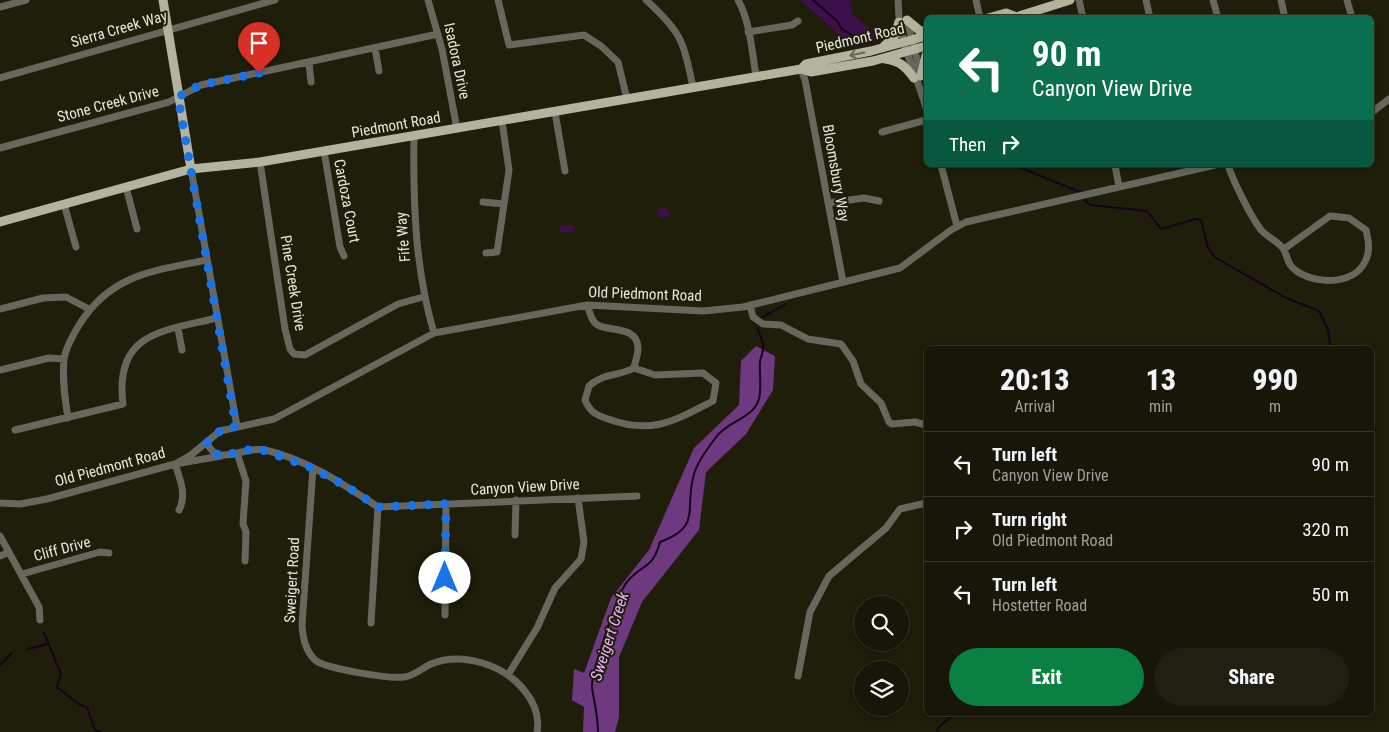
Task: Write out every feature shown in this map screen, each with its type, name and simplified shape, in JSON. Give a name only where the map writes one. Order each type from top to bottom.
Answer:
[{"type":"main road","points":[[162,0],[191,169]]},
{"type":"main road","points":[[1021,15],[1070,0]]},
{"type":"main road","points":[[881,48],[894,37],[903,21],[924,31]]},
{"type":"main road","name":"Piedmont Road","points":[[0,222],[191,169],[260,162],[324,152],[756,76],[801,69],[811,72],[882,59],[924,37]]},
{"type":"main road","name":"Piedmont Road","points":[[801,69],[806,64],[881,48],[924,46]]},
{"type":"main road","points":[[882,59],[896,60],[905,65],[918,79],[924,61]]},
{"type":"street","points":[[0,7],[26,0]]},
{"type":"street","name":"Sierra Creek Way","points":[[0,78],[275,0]]},
{"type":"street","name":"Isadora Drive","points":[[428,0],[438,34],[457,128]]},
{"type":"street","points":[[498,0],[509,45],[584,35],[601,46],[618,62],[627,99]]},
{"type":"street","points":[[646,0],[669,21],[678,33],[685,48],[693,88]]},
{"type":"street","points":[[738,0],[748,32],[756,76]]},
{"type":"street","points":[[898,0],[924,101]]},
{"type":"street","points":[[976,0],[979,15]]},
{"type":"street","points":[[1079,0],[1082,15]]},
{"type":"street","points":[[1146,0],[1149,15]]},
{"type":"street","points":[[1213,0],[1217,15]]},
{"type":"street","points":[[1281,0],[1284,15]]},
{"type":"street","points":[[1347,0],[1351,15]]},
{"type":"street","points":[[748,32],[792,25],[798,21]]},
{"type":"street","name":"Stone Creek Drive","points":[[0,148],[169,102],[200,85],[438,34]]},
{"type":"street","points":[[375,48],[379,71]]},
{"type":"street","points":[[309,63],[312,82]]},
{"type":"street","name":"Bloomsbury Way","points":[[801,69],[805,80],[843,282]]},
{"type":"street","points":[[1374,111],[1389,99]]},
{"type":"street","points":[[555,112],[565,171]]},
{"type":"street","points":[[486,254],[497,252],[509,170],[502,121]]},
{"type":"street","points":[[882,132],[924,121]]},
{"type":"street","name":"Fife Way","points":[[414,136],[414,212],[423,297],[434,333]]},
{"type":"street","name":"Cardoza Court","points":[[324,152],[340,247],[344,256]]},
{"type":"street","name":"Pine Creek Drive","points":[[260,162],[284,329],[290,349],[294,354],[305,355],[398,304],[423,297]]},
{"type":"street","points":[[942,167],[957,226]]},
{"type":"street","points":[[1115,167],[1119,188]]},
{"type":"street","name":"Old Piedmont Road","points":[[0,503],[20,504],[47,499],[175,464],[220,431],[274,419],[434,333],[587,305],[703,311],[750,305],[900,268],[957,226],[1207,167]]},
{"type":"street","points":[[1229,167],[1231,175],[1261,230],[1284,249],[1287,262],[1297,271],[1312,279],[1332,282],[1346,278],[1356,272],[1367,258],[1369,244],[1366,230],[1355,222],[1349,218],[1330,216],[1284,249]]},
{"type":"street","points":[[191,169],[236,426]]},
{"type":"street","points":[[126,187],[137,229]]},
{"type":"street","points":[[828,203],[864,198],[879,201]]},
{"type":"street","points":[[482,202],[504,204]]},
{"type":"street","points":[[64,204],[76,248]]},
{"type":"street","points":[[68,418],[64,391],[64,359],[74,334],[89,309],[111,288],[142,274],[207,260]]},
{"type":"street","points":[[0,309],[43,298],[66,298],[89,309]]},
{"type":"street","points":[[587,305],[594,322],[599,326],[619,328],[636,342],[638,349],[634,368]]},
{"type":"street","points":[[750,305],[753,317],[763,324],[781,325],[808,338],[841,344],[846,348],[853,361],[861,384],[881,403],[889,422],[892,424],[915,422],[924,424]]},
{"type":"street","points":[[15,430],[123,404],[123,369],[133,349],[148,336],[217,318]]},
{"type":"street","points":[[178,328],[182,350]]},
{"type":"street","points":[[0,370],[49,358],[64,359]]},
{"type":"street","points":[[634,368],[655,375],[703,373],[716,383],[713,400],[658,426],[648,428],[623,425],[594,414],[586,400],[589,386],[605,375],[626,372],[634,368]]},
{"type":"street","points":[[207,442],[212,452],[221,456]]},
{"type":"street","points":[[179,510],[182,505],[183,488],[175,464],[257,448],[312,468],[346,486],[378,507],[371,623]]},
{"type":"street","points":[[237,453],[246,481],[243,524],[246,532],[245,561]]},
{"type":"street","name":"Sweigert Road","points":[[312,468],[302,625],[305,645],[314,658],[320,663],[335,668],[393,678],[406,677],[440,661],[463,659],[494,668],[508,675],[530,698],[538,716],[537,732]]},
{"type":"street","name":"Canyon View Drive","points":[[378,507],[636,496]]},
{"type":"street","points":[[508,675],[537,628],[555,588],[581,558],[584,542],[578,498]]},
{"type":"street","points":[[516,500],[516,535]]},
{"type":"street","points":[[798,676],[810,612],[828,576],[886,528],[900,509],[924,503]]},
{"type":"street","points":[[445,615],[446,504]]},
{"type":"street","points":[[0,536],[39,607],[40,620]]},
{"type":"street","points":[[0,556],[9,552]]},
{"type":"street","name":"Cliff Drive","points":[[22,574],[100,552],[109,553]]},
{"type":"shaded area","points":[[800,0],[850,0],[853,15],[882,40],[853,47]]},
{"type":"shaded area","points":[[665,206],[671,216],[660,218],[656,210]]},
{"type":"shaded area","points":[[560,225],[574,225],[574,232],[559,232]]},
{"type":"shaded area","points":[[756,346],[775,356],[773,390],[746,434],[706,472],[699,530],[642,602],[619,657],[619,717],[615,732],[583,732],[584,707],[572,700],[574,669],[584,673],[611,598],[649,550],[694,448],[739,405],[741,361]]},
{"type":"waterway","points":[[813,0],[837,21],[842,29],[865,43]]},
{"type":"waterway","points":[[1019,167],[1082,193]]},
{"type":"waterway","points":[[1084,200],[1091,205],[1147,211],[1161,229],[1196,219],[1201,220],[1208,248],[1216,258],[1286,298],[1319,311],[1328,330],[1331,346]]},
{"type":"waterway","name":"Sweigert Creek","points":[[761,318],[786,304]]},
{"type":"waterway","name":"Sweigert Creek","points":[[598,732],[592,687],[600,651],[612,616],[627,582],[654,558],[660,542],[673,536],[686,524],[689,517],[691,490],[695,472],[706,451],[722,431],[752,411],[756,406],[760,394],[760,361],[763,352],[762,339],[757,328]]},
{"type":"waterway","points":[[1374,424],[1374,432]]},
{"type":"waterway","points":[[44,633],[61,674],[57,687],[80,705],[87,707],[95,730],[101,732]]},
{"type":"waterway","points":[[28,649],[48,644]]},
{"type":"waterway","points":[[0,665],[12,653]]},
{"type":"waterway","points":[[937,732],[938,728],[952,716]]},
{"type":"route","points":[[259,73],[200,85],[178,97],[236,426],[220,431],[207,442],[208,447],[216,455],[221,456],[257,448],[266,450],[312,468],[346,486],[378,507],[446,504],[445,578]]}]
